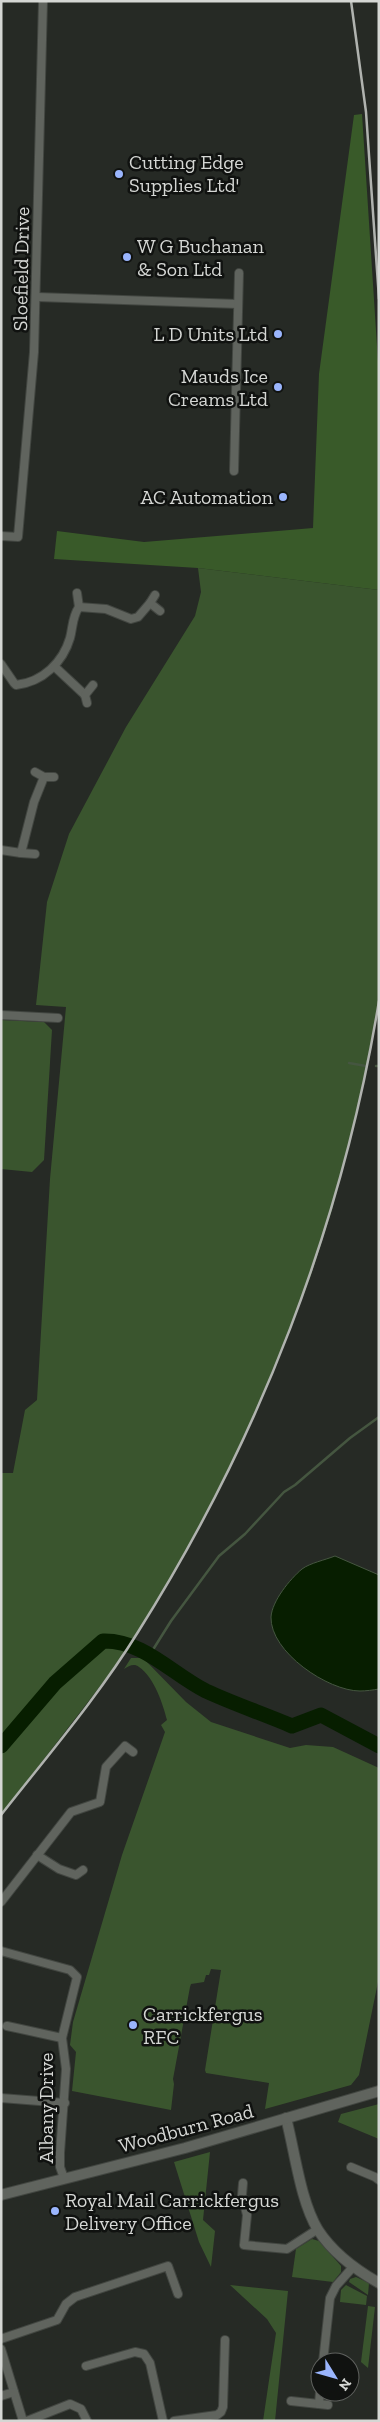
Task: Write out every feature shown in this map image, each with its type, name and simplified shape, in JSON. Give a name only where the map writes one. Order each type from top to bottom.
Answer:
[{"type":"street","name":"Sloefield Drive","points":[[1,536],[18,537],[31,405],[37,297],[43,1]]},
{"type":"street","points":[[234,471],[239,273]]},
{"type":"street","points":[[37,297],[238,304]]},
{"type":"street","points":[[1,664],[16,685],[27,682],[54,667],[66,648],[78,607],[77,594]]},
{"type":"street","points":[[78,607],[106,609],[132,619],[138,617],[155,595]]},
{"type":"street","points":[[150,603],[160,611]]},
{"type":"street","points":[[54,667],[86,699],[93,685]]},
{"type":"street","points":[[35,772],[44,777],[54,777]]},
{"type":"street","points":[[21,853],[34,802],[44,777]]},
{"type":"street","points":[[1,850],[35,854]]},
{"type":"street","points":[[1,1015],[58,1018]]},
{"type":"street","points":[[1,1902],[71,1812],[100,1802],[106,1767],[122,1743],[133,1752]]},
{"type":"street","points":[[38,1855],[74,1879],[83,1870]]},
{"type":"street","name":"Albany Drive","points":[[1,1951],[70,1970],[76,1974],[77,1980],[62,2038],[66,2069],[60,2167],[64,2178]]},
{"type":"street","name":"Albany Drive","points":[[7,2026],[62,2038]]},
{"type":"street","name":"Woodburn Road","points":[[1,2195],[185,2148],[379,2091]]},
{"type":"street","points":[[1,2098],[65,2103]]},
{"type":"street","points":[[286,2118],[306,2198],[318,2229],[337,2252],[353,2267],[379,2283]]},
{"type":"street","points":[[351,2166],[379,2180]]},
{"type":"street","points":[[243,2183],[242,2195],[247,2215],[244,2245],[287,2249],[318,2229]]},
{"type":"street","points":[[1,2339],[57,2320],[66,2304],[75,2297],[167,2263],[178,2294]]},
{"type":"street","points":[[324,2352],[330,2300],[336,2286],[353,2267]]},
{"type":"street","points":[[174,2421],[217,2415],[221,2412],[224,2407],[225,2340]]},
{"type":"street","points":[[1,2349],[25,2421],[70,2404],[81,2409],[87,2421]]},
{"type":"street","points":[[86,2366],[135,2352],[144,2354],[150,2363],[163,2421]]},
{"type":"street","points":[[1,2396],[14,2392]]},
{"type":"street","points":[[291,2402],[328,2405]]},
{"type":"shaded area","points":[[362,114],[379,377],[379,590],[198,568],[54,559],[57,531],[144,542],[313,528],[319,374],[354,115]]},
{"type":"shaded area","points":[[198,568],[379,590],[379,1001],[360,1098],[332,1210],[310,1278],[269,1383],[223,1481],[182,1558],[138,1633],[114,1668],[1,1815],[1,1473],[13,1473],[25,1410],[37,1400],[50,1179],[66,1007],[36,1005],[47,902],[69,834],[126,727],[195,616],[201,592]]},
{"type":"shaded area","points":[[1,1020],[44,1022],[52,1030],[44,1160],[32,1172],[1,1169]]},
{"type":"shaded area","points":[[335,1556],[379,1575],[379,1689],[360,1691],[347,1689],[318,1677],[290,1656],[273,1630],[272,1611],[278,1597],[287,1584],[305,1567]]},
{"type":"shaded area","points":[[131,1658],[143,1658],[186,1702],[211,1722],[290,1748],[306,1745],[333,1747],[379,1768],[379,1977],[359,2075],[351,2085],[265,2109],[269,2083],[206,2073],[221,1970],[211,1969],[209,1975],[206,1975],[204,1982],[191,1984],[190,1987],[173,2079],[171,2110],[72,2091],[76,2052],[70,2045],[73,2022],[122,1855],[165,1732],[161,1725],[167,1720],[157,1691],[144,1671],[135,1665],[124,1669]]},
{"type":"shaded area","points":[[379,2104],[379,2139],[338,2122],[341,2114]]},
{"type":"shaded area","points":[[210,2152],[203,2220],[215,2231],[211,2267],[199,2242],[174,2162]]},
{"type":"shaded area","points":[[312,2239],[319,2241],[341,2266],[341,2272],[333,2282],[292,2277],[296,2249]]},
{"type":"shaded area","points":[[356,2277],[369,2283],[368,2295],[349,2282],[350,2279]]},
{"type":"shaded area","points":[[230,2285],[288,2291],[275,2421],[263,2421],[276,2333],[267,2319]]},
{"type":"shaded area","points":[[346,2285],[367,2296],[366,2305],[340,2302],[341,2290]]},
{"type":"shaded area","points":[[368,2306],[375,2307],[368,2368],[361,2362]]},
{"type":"waterway","points":[[349,1063],[366,1066]]},
{"type":"waterway","points":[[149,1656],[171,1621],[219,1556],[245,1534],[284,1492],[379,1417]]},
{"type":"waterway","points":[[1,1746],[55,1683],[103,1641],[118,1642],[131,1646],[157,1659],[206,1691],[292,1726],[321,1715],[379,1746]]},
{"type":"railway","points":[[351,1],[366,112],[379,299]]},
{"type":"railway","points":[[1,1815],[89,1703],[123,1656],[182,1559],[222,1484],[258,1407],[290,1329],[318,1249],[343,1168],[363,1085],[379,1001]]},
{"type":"place","name":"Cutting Edge Supplies Ltd'","points":[[119,174]]},
{"type":"place","name":"W G Buchanan & Son Ltd","points":[[127,257]]},
{"type":"place","name":"L D Units Ltd","points":[[278,334]]},
{"type":"place","name":"Mauds Ice Creams Ltd","points":[[278,387]]},
{"type":"place","name":"AC Automation","points":[[283,497]]},
{"type":"place","name":"Carrickfergus RFC","points":[[133,2025]]},
{"type":"place","name":"Royal Mail Carrickfergus Delivery Office","points":[[55,2211]]}]
